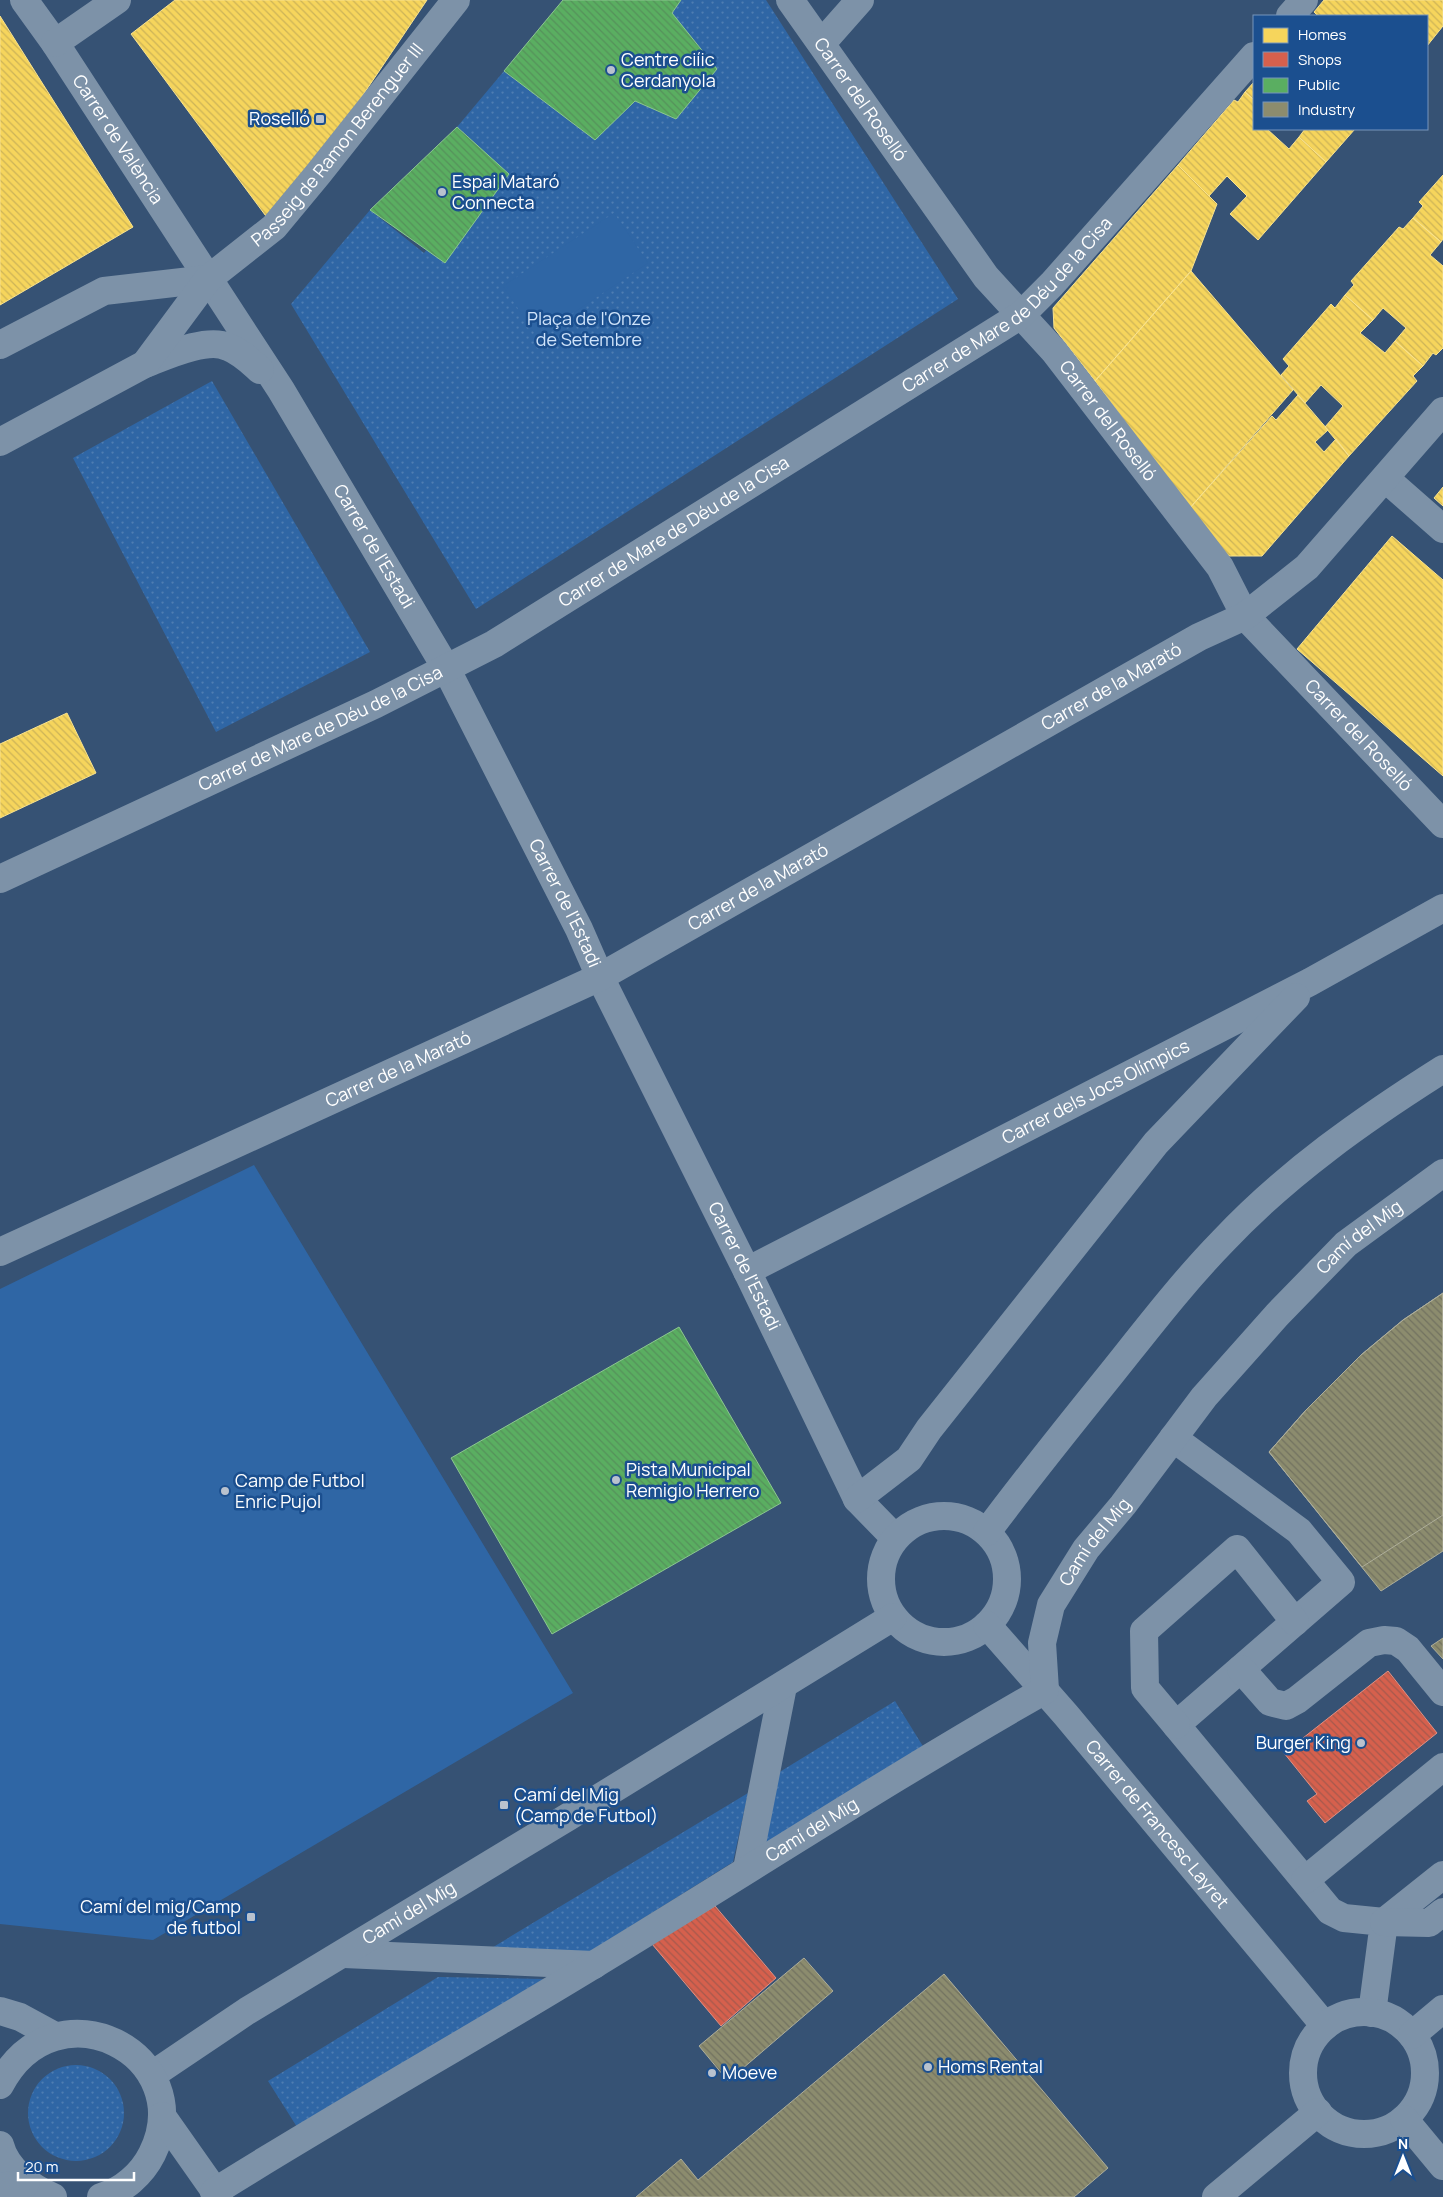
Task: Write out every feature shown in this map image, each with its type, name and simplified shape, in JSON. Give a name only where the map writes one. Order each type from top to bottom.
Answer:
[{"type":"street","name":"Carrer de València","points":[[24,0],[208,279]]},
{"type":"street","points":[[54,43],[117,0]]},
{"type":"street","name":"Passeig de Ramon Berenguer III","points":[[145,364],[208,279],[274,227],[456,0]]},
{"type":"street","name":"Carrer del Roselló","points":[[790,0],[986,277],[1054,351],[1220,567],[1245,616],[1443,824]]},
{"type":"street","points":[[822,43],[860,0]]},
{"type":"street","points":[[1291,15],[1304,0]]},
{"type":"street","name":"Carrer de Mare de Déu de la Cisa","points":[[0,879],[367,708],[494,644],[1021,315],[1052,284],[1253,57]]},
{"type":"street","points":[[0,345],[104,291],[208,279]]},
{"type":"street","name":"Carrer de l'Estadi","points":[[208,279],[281,390],[446,668],[566,903],[857,1500],[895,1538]]},
{"type":"street","name":"Passeig de Ramon Berenguer III","points":[[0,442],[145,364],[183,350],[207,345],[226,346],[245,357],[281,390]]},
{"type":"street","name":"Carrer de la Marató","points":[[0,1252],[600,976],[1199,637],[1245,616],[1306,567],[1386,479],[1443,411]]},
{"type":"street","points":[[1386,479],[1443,529]]},
{"type":"street","name":"Carrer dels Jocs Olímpics","points":[[747,1271],[1310,982],[1443,908]]},
{"type":"street","points":[[857,1500],[909,1459],[929,1429],[1156,1143],[1310,982]]},
{"type":"street","points":[[988,1532],[1020,1488],[1163,1309],[1223,1240],[1282,1185],[1344,1134],[1443,1069]]},
{"type":"street","name":"Camí del Mig","points":[[216,2194],[286,2146],[594,1965],[747,1869],[1045,1690],[1042,1643],[1051,1606],[1078,1560],[1124,1505],[1204,1397],[1270,1322],[1346,1244],[1443,1173]]},
{"type":"street","points":[[1174,1438],[1299,1531],[1341,1582],[1176,1725]]},
{"type":"street","points":[[945,1515],[963,1518],[988,1532],[1004,1556],[1007,1574],[1006,1593],[999,1611],[987,1626],[972,1635],[956,1641],[938,1642],[921,1638],[906,1629],[893,1617],[884,1603],[881,1569],[886,1552],[895,1538],[909,1525],[926,1518],[945,1515]]},
{"type":"street","points":[[1295,1622],[1237,1549],[1144,1631],[1145,1688],[1330,1910],[1344,1918],[1384,1922],[1429,1923],[1443,1912]]},
{"type":"street","name":"Camí del Mig","points":[[152,2075],[247,2011],[344,1954],[893,1617]]},
{"type":"street","name":"Carrer de Francesc Layret","points":[[987,1626],[1045,1690],[1326,2026]]},
{"type":"street","points":[[1241,1669],[1270,1702],[1286,1706],[1297,1700],[1369,1643],[1384,1640],[1396,1641],[1408,1649],[1443,1692]]},
{"type":"street","name":"Camí del Mig","points":[[747,1869],[783,1686]]},
{"type":"street","points":[[1305,1880],[1443,1767]]},
{"type":"street","points":[[1372,2013],[1384,1922],[1443,1875]]},
{"type":"street","name":"Camí del Mig","points":[[344,1954],[594,1965]]},
{"type":"street","points":[[1412,2035],[1443,2009]]},
{"type":"street","points":[[0,2011],[20,2016],[54,2036]]},
{"type":"street","points":[[1356,2013],[1372,2013],[1394,2020],[1412,2035],[1420,2048],[1426,2079],[1422,2094],[1415,2108],[1404,2119],[1388,2130],[1369,2134],[1350,2132],[1332,2125],[1318,2112],[1306,2091],[1303,2068],[1307,2051],[1314,2037],[1326,2026],[1340,2017],[1356,2013]]},
{"type":"street","points":[[0,2085],[10,2066],[30,2048],[54,2036],[82,2033],[109,2038],[133,2053],[152,2075],[159,2095],[162,2116],[157,2143],[145,2166],[128,2184],[104,2197]]},
{"type":"street","points":[[1216,2197],[1318,2112]]},
{"type":"street","points":[[162,2116],[216,2194]]},
{"type":"street","points":[[1404,2119],[1443,2166]]},
{"type":"street","points":[[0,2145],[13,2185],[53,2197]]},
{"type":"green space","name":"Plaça de l'Onze de Setembre","points":[[681,0],[766,0],[958,299],[476,609],[291,304],[370,210],[424,253],[486,176],[508,174],[457,127],[504,71],[595,139],[635,101],[672,13]]},
{"type":"green space","points":[[614,213],[648,263],[537,337],[503,286]]},
{"type":"green space","points":[[212,381],[370,652],[216,732],[73,458]]},
{"type":"green space","name":"Camp de Futbol Enric Pujol","points":[[254,1165],[573,1693],[153,1940],[0,1924],[0,1289]]},
{"type":"green space","points":[[895,1701],[924,1748],[763,1846],[778,1773]]},
{"type":"green space","points":[[748,1793],[733,1862],[588,1953],[485,1952]]},
{"type":"green space","points":[[438,1977],[544,1979],[297,2127],[268,2081]]},
{"type":"green space","points":[[76,2065],[94,2068],[110,2079],[121,2095],[124,2113],[121,2131],[110,2147],[94,2158],[76,2161],[58,2158],[42,2147],[31,2131],[28,2113],[31,2095],[42,2079],[58,2068]]},
{"type":"building: Homes","points":[[175,0],[427,0],[274,227],[131,34]]},
{"type":"building: Homes","points":[[1324,0],[1443,0],[1443,26],[1428,45],[1428,15],[1317,15],[1314,12]]},
{"type":"building: Homes","points":[[0,16],[133,227],[0,305]]},
{"type":"building: Homes","points":[[1253,83],[1253,99],[1245,92]]},
{"type":"building: Homes","points":[[1245,92],[1253,99],[1253,130],[1268,130],[1289,149],[1299,137],[1326,162],[1258,240],[1230,214],[1247,196],[1227,176],[1209,196],[1178,165],[1234,100],[1238,102]]},
{"type":"building: Homes","points":[[1304,130],[1354,130],[1326,162],[1299,137]]},
{"type":"building: Homes","points":[[1178,165],[1217,204],[1191,271],[1095,381],[1054,328],[1053,308]]},
{"type":"building: Homes","points":[[1443,175],[1443,239],[1441,242],[1413,218],[1423,206],[1419,202]]},
{"type":"building: Homes","points":[[1413,218],[1441,242],[1430,255],[1443,266],[1443,348],[1436,355],[1433,353],[1423,366],[1395,341],[1406,328],[1383,308],[1373,320],[1345,295],[1354,285],[1351,281],[1399,227],[1403,229]]},
{"type":"building: Homes","points":[[1191,271],[1293,390],[1189,509],[1095,381]]},
{"type":"building: Homes","points":[[1345,295],[1373,320],[1360,333],[1385,353],[1395,341],[1423,366],[1413,376],[1417,381],[1349,456],[1325,427],[1343,406],[1321,385],[1305,403],[1281,375],[1289,366],[1283,359],[1331,304],[1335,308]]},
{"type":"building: Homes","points":[[1298,395],[1328,430],[1315,442],[1324,452],[1336,439],[1349,456],[1262,556],[1225,556],[1189,509],[1272,416],[1276,420]]},
{"type":"building: Homes","points":[[1443,487],[1443,506],[1434,498]]},
{"type":"building: Homes","points":[[1392,536],[1443,580],[1443,776],[1297,649]]},
{"type":"building: Homes","points":[[67,713],[96,773],[0,818],[0,744]]},
{"type":"building: Shops","name":"Burger King","points":[[1388,1671],[1437,1733],[1325,1823],[1307,1801],[1317,1794],[1284,1753]]},
{"type":"building: Shops","points":[[715,1906],[776,1978],[721,2026],[652,1944]]},
{"type":"building: Public","name":"Centre ciíic Cerdanyola","points":[[563,0],[681,0],[672,13],[717,69],[676,119],[635,101],[595,140],[504,71]]},
{"type":"building: Public","name":"Espai Mataró Connecta","points":[[457,127],[509,174],[445,263],[370,210]]},
{"type":"building: Public","name":"Pista Municipal Remigio Herrero","points":[[679,1327],[781,1503],[552,1634],[451,1458]]},
{"type":"building: Industry","points":[[1443,1293],[1443,1551],[1381,1591],[1269,1452],[1306,1410],[1361,1355],[1403,1320]]},
{"type":"building: Industry","points":[[1443,1293],[1443,1515],[1362,1567],[1269,1452],[1306,1410],[1361,1355],[1403,1320]]},
{"type":"building: Industry","points":[[1443,1638],[1443,1659],[1431,1646]]},
{"type":"building: Industry","points":[[804,1958],[833,1991],[728,2081],[699,2046]]},
{"type":"building: Industry","name":"Homs Rental","points":[[944,1974],[1108,2168],[1074,2197],[636,2197],[681,2159],[698,2180]]},
{"type":"place","name":"Centre ciíic Cerdanyola","points":[[611,70]]},
{"type":"place","name":"Roselló","points":[[320,119]]},
{"type":"place","name":"Espai Mataró Connecta","points":[[442,192]]},
{"type":"place","name":"Pista Municipal Remigio Herrero","points":[[616,1480]]},
{"type":"place","name":"Camp de Futbol Enric Pujol","points":[[225,1491]]},
{"type":"place","name":"Burger King","points":[[1361,1743]]},
{"type":"place","name":"Camí del Mig (Camp de Futbol)","points":[[504,1805]]},
{"type":"place","name":"Camí del mig/Camp de futbol","points":[[251,1917]]},
{"type":"place","name":"Homs Rental","points":[[928,2067]]},
{"type":"place","name":"Moeve","points":[[712,2073]]}]
